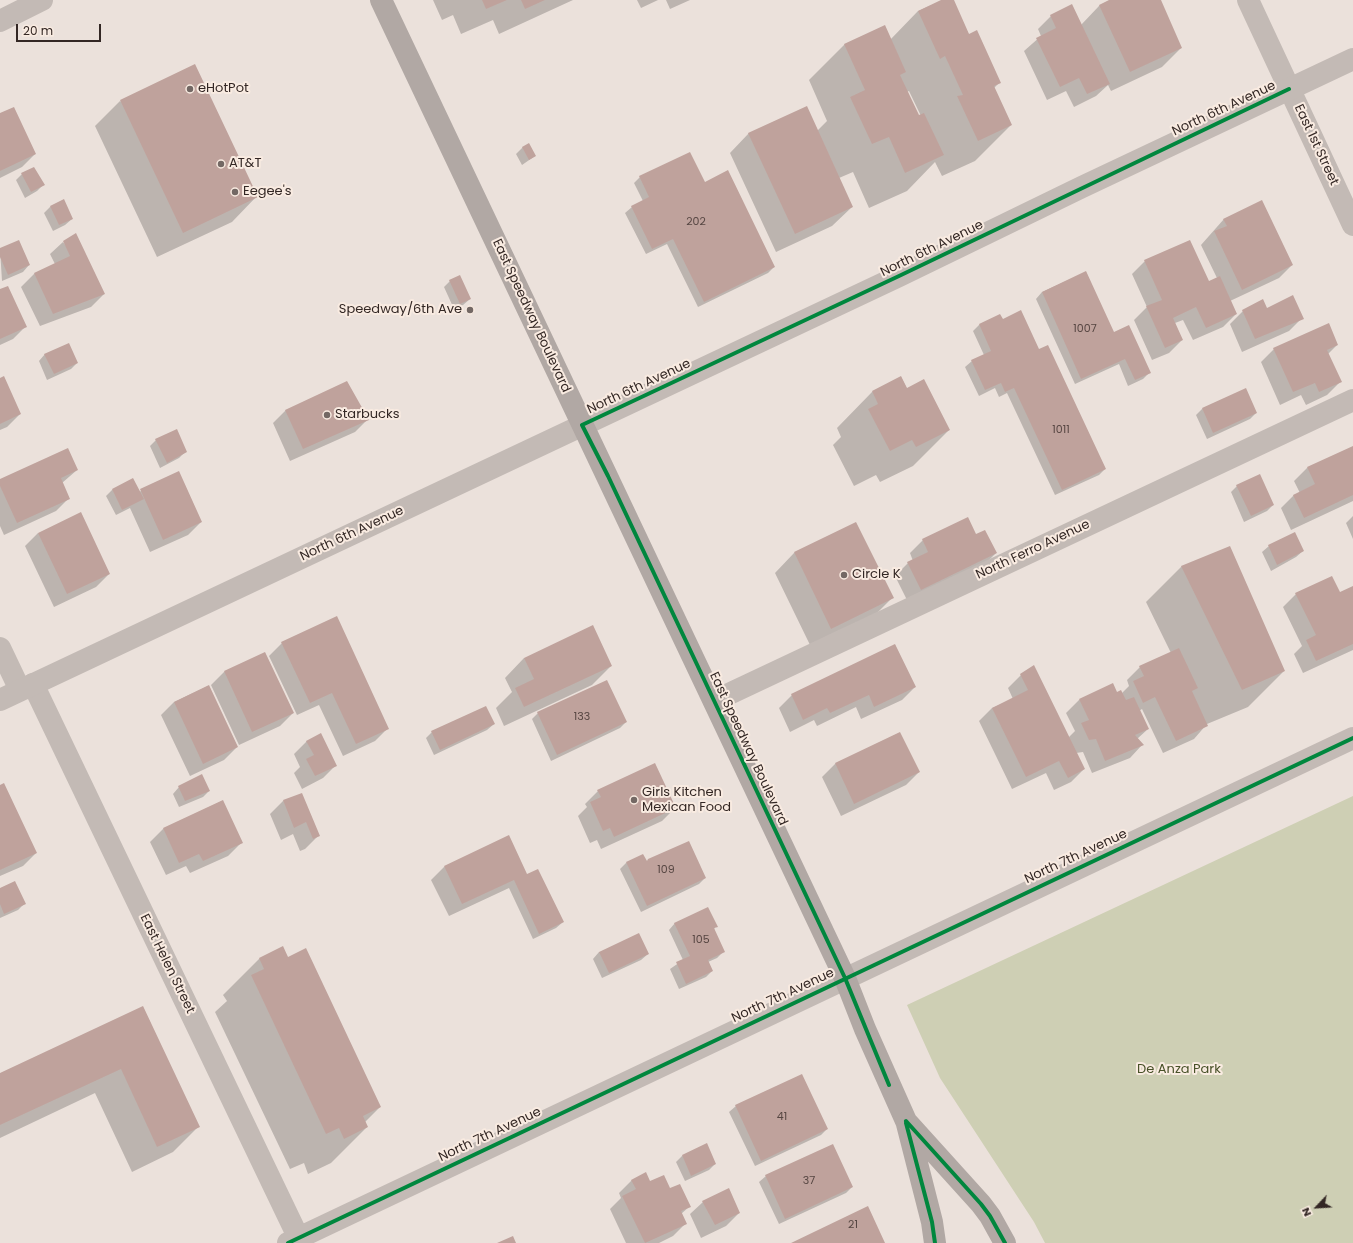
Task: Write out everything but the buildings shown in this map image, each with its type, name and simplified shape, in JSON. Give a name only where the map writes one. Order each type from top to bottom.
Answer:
[{"type":"main road","name":"East Speedway Boulevard","points":[[381,0],[845,978],[865,1029],[906,1121],[981,1204],[990,1216],[1005,1243]]},
{"type":"main road","points":[[906,1121],[934,1238]]},
{"type":"street","points":[[0,21],[42,0]]},
{"type":"street","name":"East 1st Street","points":[[1248,0],[1353,225]]},
{"type":"street","name":"North 6th Avenue","points":[[0,700],[899,276],[1353,59]]},
{"type":"street","name":"North Ferro Avenue","points":[[714,701],[1353,400]]},
{"type":"street","name":"East Helen Street","points":[[0,648],[27,687],[296,1241]]},
{"type":"street","name":"North 7th Avenue","points":[[296,1241],[845,978],[1353,738]]},
{"type":"green space","name":"De Anza Park","points":[[1353,796],[1353,1243],[1045,1243],[1034,1222],[940,1078],[907,1005]]},
{"type":"cycle path","points":[[889,1085],[845,978],[608,476],[582,425],[899,276],[1289,89]]},
{"type":"cycle path","points":[[288,1243],[1353,738]]},
{"type":"cycle path","points":[[906,1121],[981,1204],[990,1216],[1005,1243]]},
{"type":"cycle path","points":[[906,1123],[932,1222],[935,1243]]},
{"type":"place","name":"eHotPot","points":[[190,89]]},
{"type":"place","name":"AT&T","points":[[221,164]]},
{"type":"place","name":"Eegee's","points":[[235,192]]},
{"type":"place","name":"Speedway/6th Ave","points":[[470,310]]},
{"type":"place","name":"Starbucks","points":[[327,415]]},
{"type":"place","name":"Circle K","points":[[844,575]]},
{"type":"place","name":"Girls Kitchen Mexican Food","points":[[634,800]]}]
